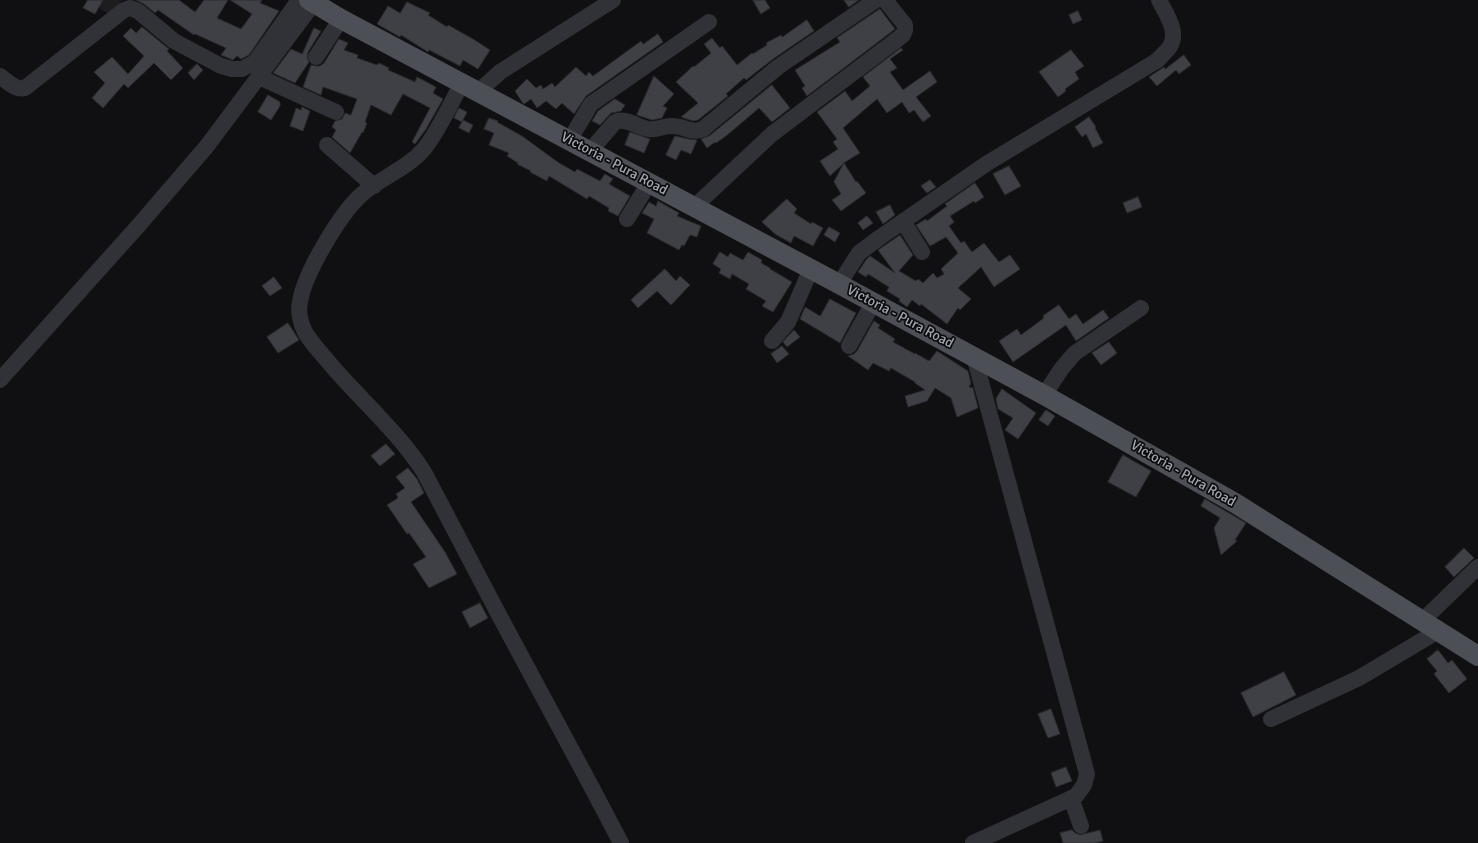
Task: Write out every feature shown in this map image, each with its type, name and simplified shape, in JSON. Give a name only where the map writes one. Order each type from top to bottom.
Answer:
[{"type":"main road","name":"Victoria - Pura Road","points":[[309,1],[974,356],[1044,395],[1235,503],[1478,656]]},
{"type":"street","points":[[613,0],[500,72],[470,88],[424,149],[413,160],[362,195],[347,210],[325,244],[307,281],[300,302],[300,318],[304,330],[313,344],[346,383],[380,417],[411,452],[424,472],[621,843]]},
{"type":"street","points":[[590,151],[615,122],[619,120],[624,120],[647,129],[654,130],[666,126],[674,126],[692,132],[703,129],[778,67],[876,0]]},
{"type":"street","points":[[694,207],[772,134],[903,34],[905,25],[885,0]]},
{"type":"street","points":[[839,284],[860,253],[903,221],[986,164],[1158,60],[1170,47],[1174,36],[1171,25],[1159,0]]},
{"type":"street","points":[[0,76],[16,88],[25,88],[124,10],[130,8],[138,12],[174,41],[221,66],[232,70],[242,69],[255,62],[309,1]]},
{"type":"street","points":[[0,380],[208,146],[259,77],[309,1]]},
{"type":"street","points":[[316,57],[341,19]]},
{"type":"street","points":[[569,140],[591,104],[709,22]]},
{"type":"street","points":[[259,77],[336,112]]},
{"type":"street","points":[[327,145],[374,186]]},
{"type":"street","points":[[627,219],[649,183]]},
{"type":"street","points":[[903,221],[922,252]]},
{"type":"street","points":[[772,341],[788,322],[811,269]]},
{"type":"street","points":[[849,346],[873,303]]},
{"type":"street","points":[[1044,395],[1062,368],[1075,353],[1141,308]]},
{"type":"street","points":[[973,843],[1076,796],[1084,785],[1087,774],[974,356]]},
{"type":"street","points":[[1271,719],[1359,678],[1430,626],[1478,567]]},
{"type":"street","points":[[1072,798],[1081,826]]},
{"type":"shaded area","points":[[86,0],[122,0],[109,14]]},
{"type":"building","points":[[88,0],[103,0],[95,14],[83,8]]},
{"type":"building","points":[[136,0],[179,0],[195,12],[204,0],[228,0],[217,18],[241,29],[252,14],[230,0],[262,0],[260,3],[279,11],[249,55],[241,59],[237,56],[233,60],[221,55],[226,48],[195,34],[194,35],[158,10],[155,13],[144,4]]},
{"type":"building","points":[[753,0],[765,0],[770,8],[761,14]]},
{"type":"building","points":[[844,0],[859,0],[849,7]]},
{"type":"building","points":[[407,2],[430,13],[428,15],[447,27],[448,25],[490,50],[478,69],[463,60],[460,66],[429,50],[428,52],[401,35],[400,37],[377,24],[388,6],[400,13]]},
{"type":"building","points":[[880,9],[895,29],[807,96],[802,88],[805,86],[795,70],[840,42],[837,38]]},
{"type":"building","points":[[1078,11],[1082,20],[1073,24],[1069,15]]},
{"type":"building","points":[[807,20],[814,31],[773,59],[746,80],[744,78],[726,94],[728,96],[698,120],[693,121],[681,117],[698,103],[676,82],[693,66],[694,67],[711,53],[704,44],[712,38],[720,48],[722,46],[737,65],[752,53],[753,54],[767,45],[766,43],[781,35],[782,37]]},
{"type":"building","points":[[142,27],[169,49],[167,51],[183,68],[171,80],[154,63],[128,88],[124,84],[103,108],[92,98],[105,83],[94,72],[112,57],[128,74],[144,56],[123,36],[131,28],[136,33]]},
{"type":"building","points":[[314,28],[321,31],[308,52],[307,57],[309,62],[295,83],[273,73],[291,49],[302,54]]},
{"type":"building","points":[[658,34],[663,42],[586,96],[574,114],[562,103],[556,109],[546,101],[537,108],[531,99],[524,104],[515,91],[527,79],[536,88],[541,85],[543,89],[552,83],[555,87],[576,67],[586,76],[589,72],[593,76],[641,41],[643,44]]},
{"type":"building","points":[[339,39],[348,43],[344,50],[358,55],[357,58],[377,65],[379,63],[389,68],[388,70],[415,82],[417,77],[436,87],[433,93],[443,99],[426,129],[415,144],[412,142],[430,108],[403,94],[391,115],[371,105],[363,133],[362,132],[350,153],[332,137],[336,130],[332,127],[335,121],[342,119],[345,113],[351,115],[357,99],[323,87],[321,95],[303,87],[311,65],[320,66],[324,63]]},
{"type":"building","points":[[901,48],[903,50],[890,59],[897,68],[890,72],[903,90],[930,71],[937,82],[916,97],[931,116],[923,122],[914,110],[909,113],[902,102],[887,113],[877,99],[843,128],[860,153],[845,162],[830,176],[820,161],[838,149],[833,142],[837,139],[817,112],[845,91],[852,101],[870,86],[863,77]]},
{"type":"building","points":[[1071,50],[1084,66],[1075,72],[1079,79],[1065,89],[1066,91],[1058,97],[1039,72]]},
{"type":"building","points":[[1184,55],[1191,65],[1179,74],[1176,70],[1157,86],[1149,77],[1164,67],[1165,69]]},
{"type":"building","points":[[197,64],[203,70],[194,80],[188,73]]},
{"type":"building","points":[[654,76],[674,94],[663,106],[667,108],[662,118],[652,120],[637,115]]},
{"type":"building","points":[[772,85],[790,108],[772,122],[759,108],[726,136],[707,148],[701,139],[709,136]]},
{"type":"building","points":[[268,95],[280,102],[280,106],[271,120],[258,112]]},
{"type":"building","points":[[615,99],[625,105],[621,111],[611,113],[600,125],[592,121],[598,111]]},
{"type":"building","points":[[302,107],[310,111],[303,131],[290,126],[296,108],[301,110]]},
{"type":"building","points":[[459,108],[467,112],[462,122],[454,118]]},
{"type":"building","points":[[1089,117],[1096,127],[1095,128],[1103,143],[1093,148],[1086,134],[1082,137],[1075,127]]},
{"type":"building","points":[[489,118],[498,121],[497,122],[522,136],[559,163],[575,172],[577,169],[600,181],[605,174],[613,179],[609,184],[630,196],[618,216],[608,211],[609,208],[589,196],[587,199],[549,176],[547,181],[530,172],[531,171],[517,164],[518,163],[507,156],[509,153],[489,145],[494,133],[484,129]]},
{"type":"building","points":[[463,120],[473,125],[469,133],[459,128]]},
{"type":"building","points":[[630,132],[650,139],[644,153],[625,145]]},
{"type":"building","points":[[675,136],[697,140],[691,154],[681,150],[676,160],[666,155]]},
{"type":"building","points":[[844,163],[856,182],[857,181],[866,193],[841,211],[832,200],[841,194],[834,182]]},
{"type":"building","points":[[1009,166],[1021,186],[1005,195],[993,174]]},
{"type":"building","points":[[930,180],[936,187],[927,193],[921,186]]},
{"type":"building","points":[[975,183],[984,197],[975,203],[974,201],[950,216],[954,222],[949,226],[961,243],[964,241],[972,252],[984,243],[999,262],[1010,255],[1020,269],[994,287],[981,267],[958,288],[971,299],[960,310],[958,308],[947,324],[921,304],[920,306],[912,300],[907,307],[899,301],[900,299],[887,291],[889,287],[868,274],[866,277],[858,272],[870,256],[895,273],[878,250],[900,235],[913,255],[899,271],[916,281],[918,279],[923,283],[933,273],[937,278],[944,274],[941,269],[958,253],[946,237],[930,246],[916,225],[926,219],[927,221],[947,206],[945,204]]},
{"type":"building","points":[[1138,197],[1142,207],[1127,213],[1123,203]]},
{"type":"building","points":[[787,199],[797,209],[794,213],[811,224],[812,222],[823,228],[813,246],[794,236],[791,243],[775,234],[762,222]]},
{"type":"building","points":[[658,201],[679,213],[677,216],[701,226],[697,237],[690,235],[684,246],[682,245],[679,250],[647,233],[654,219],[642,213],[649,202],[656,206]]},
{"type":"building","points":[[890,205],[895,215],[883,224],[876,212]]},
{"type":"building","points":[[867,216],[873,223],[863,230],[858,223]]},
{"type":"building","points":[[829,227],[840,233],[835,242],[824,235]]},
{"type":"building","points":[[720,252],[728,257],[730,253],[743,260],[748,252],[762,260],[761,263],[792,282],[773,312],[762,306],[766,301],[746,289],[749,284],[732,274],[730,279],[719,273],[721,269],[713,264]]},
{"type":"building","points":[[665,269],[676,281],[680,276],[690,285],[671,305],[657,291],[638,308],[631,300]]},
{"type":"building","points":[[274,277],[282,288],[270,296],[262,286]]},
{"type":"building","points":[[830,299],[856,313],[840,343],[800,319],[805,307],[820,316]]},
{"type":"building","points":[[1059,305],[1069,319],[1076,314],[1083,324],[1103,310],[1109,318],[1076,341],[1066,325],[1013,362],[999,341],[1017,329],[1021,335],[1044,318],[1043,316]]},
{"type":"building","points":[[874,321],[880,325],[878,328],[895,339],[893,342],[915,354],[929,361],[937,351],[968,371],[971,383],[969,387],[973,388],[978,408],[957,417],[951,398],[935,388],[927,401],[908,407],[905,396],[925,390],[915,382],[891,368],[889,371],[873,363],[868,370],[848,356],[857,351]]},
{"type":"building","points":[[288,323],[299,340],[278,353],[267,337]]},
{"type":"building","points":[[794,330],[800,337],[787,347],[783,342]]},
{"type":"building","points":[[1109,342],[1117,353],[1101,365],[1092,353]]},
{"type":"building","points":[[782,346],[789,354],[777,363],[771,354]]},
{"type":"building","points":[[1002,389],[1036,413],[1018,439],[1005,430],[1013,418],[998,409],[996,399]]},
{"type":"building","points":[[1046,410],[1055,416],[1048,426],[1039,420]]},
{"type":"building","points":[[386,444],[395,454],[380,466],[371,456]]},
{"type":"building","points":[[1123,455],[1151,471],[1136,497],[1108,482]]},
{"type":"building","points":[[408,468],[417,479],[424,493],[411,502],[445,552],[457,574],[429,588],[413,564],[426,557],[409,533],[407,534],[387,505],[398,498],[396,494],[405,488],[396,477]]},
{"type":"building","points":[[1205,499],[1246,523],[1235,540],[1237,541],[1221,555],[1214,528],[1220,518],[1201,506]]},
{"type":"building","points":[[1464,548],[1474,558],[1454,577],[1445,567]]},
{"type":"building","points":[[480,603],[488,618],[470,628],[462,612]]},
{"type":"building","points":[[1438,650],[1448,663],[1452,660],[1467,679],[1449,693],[1434,674],[1437,671],[1427,659]]},
{"type":"building","points":[[1284,672],[1296,695],[1253,717],[1241,693]]},
{"type":"building","points":[[1051,709],[1060,734],[1048,738],[1038,714]]},
{"type":"building","points":[[1066,767],[1072,781],[1056,787],[1051,773]]},
{"type":"building","points":[[1072,830],[1080,835],[1100,830],[1103,841],[1095,843],[1063,843],[1060,833]]}]
